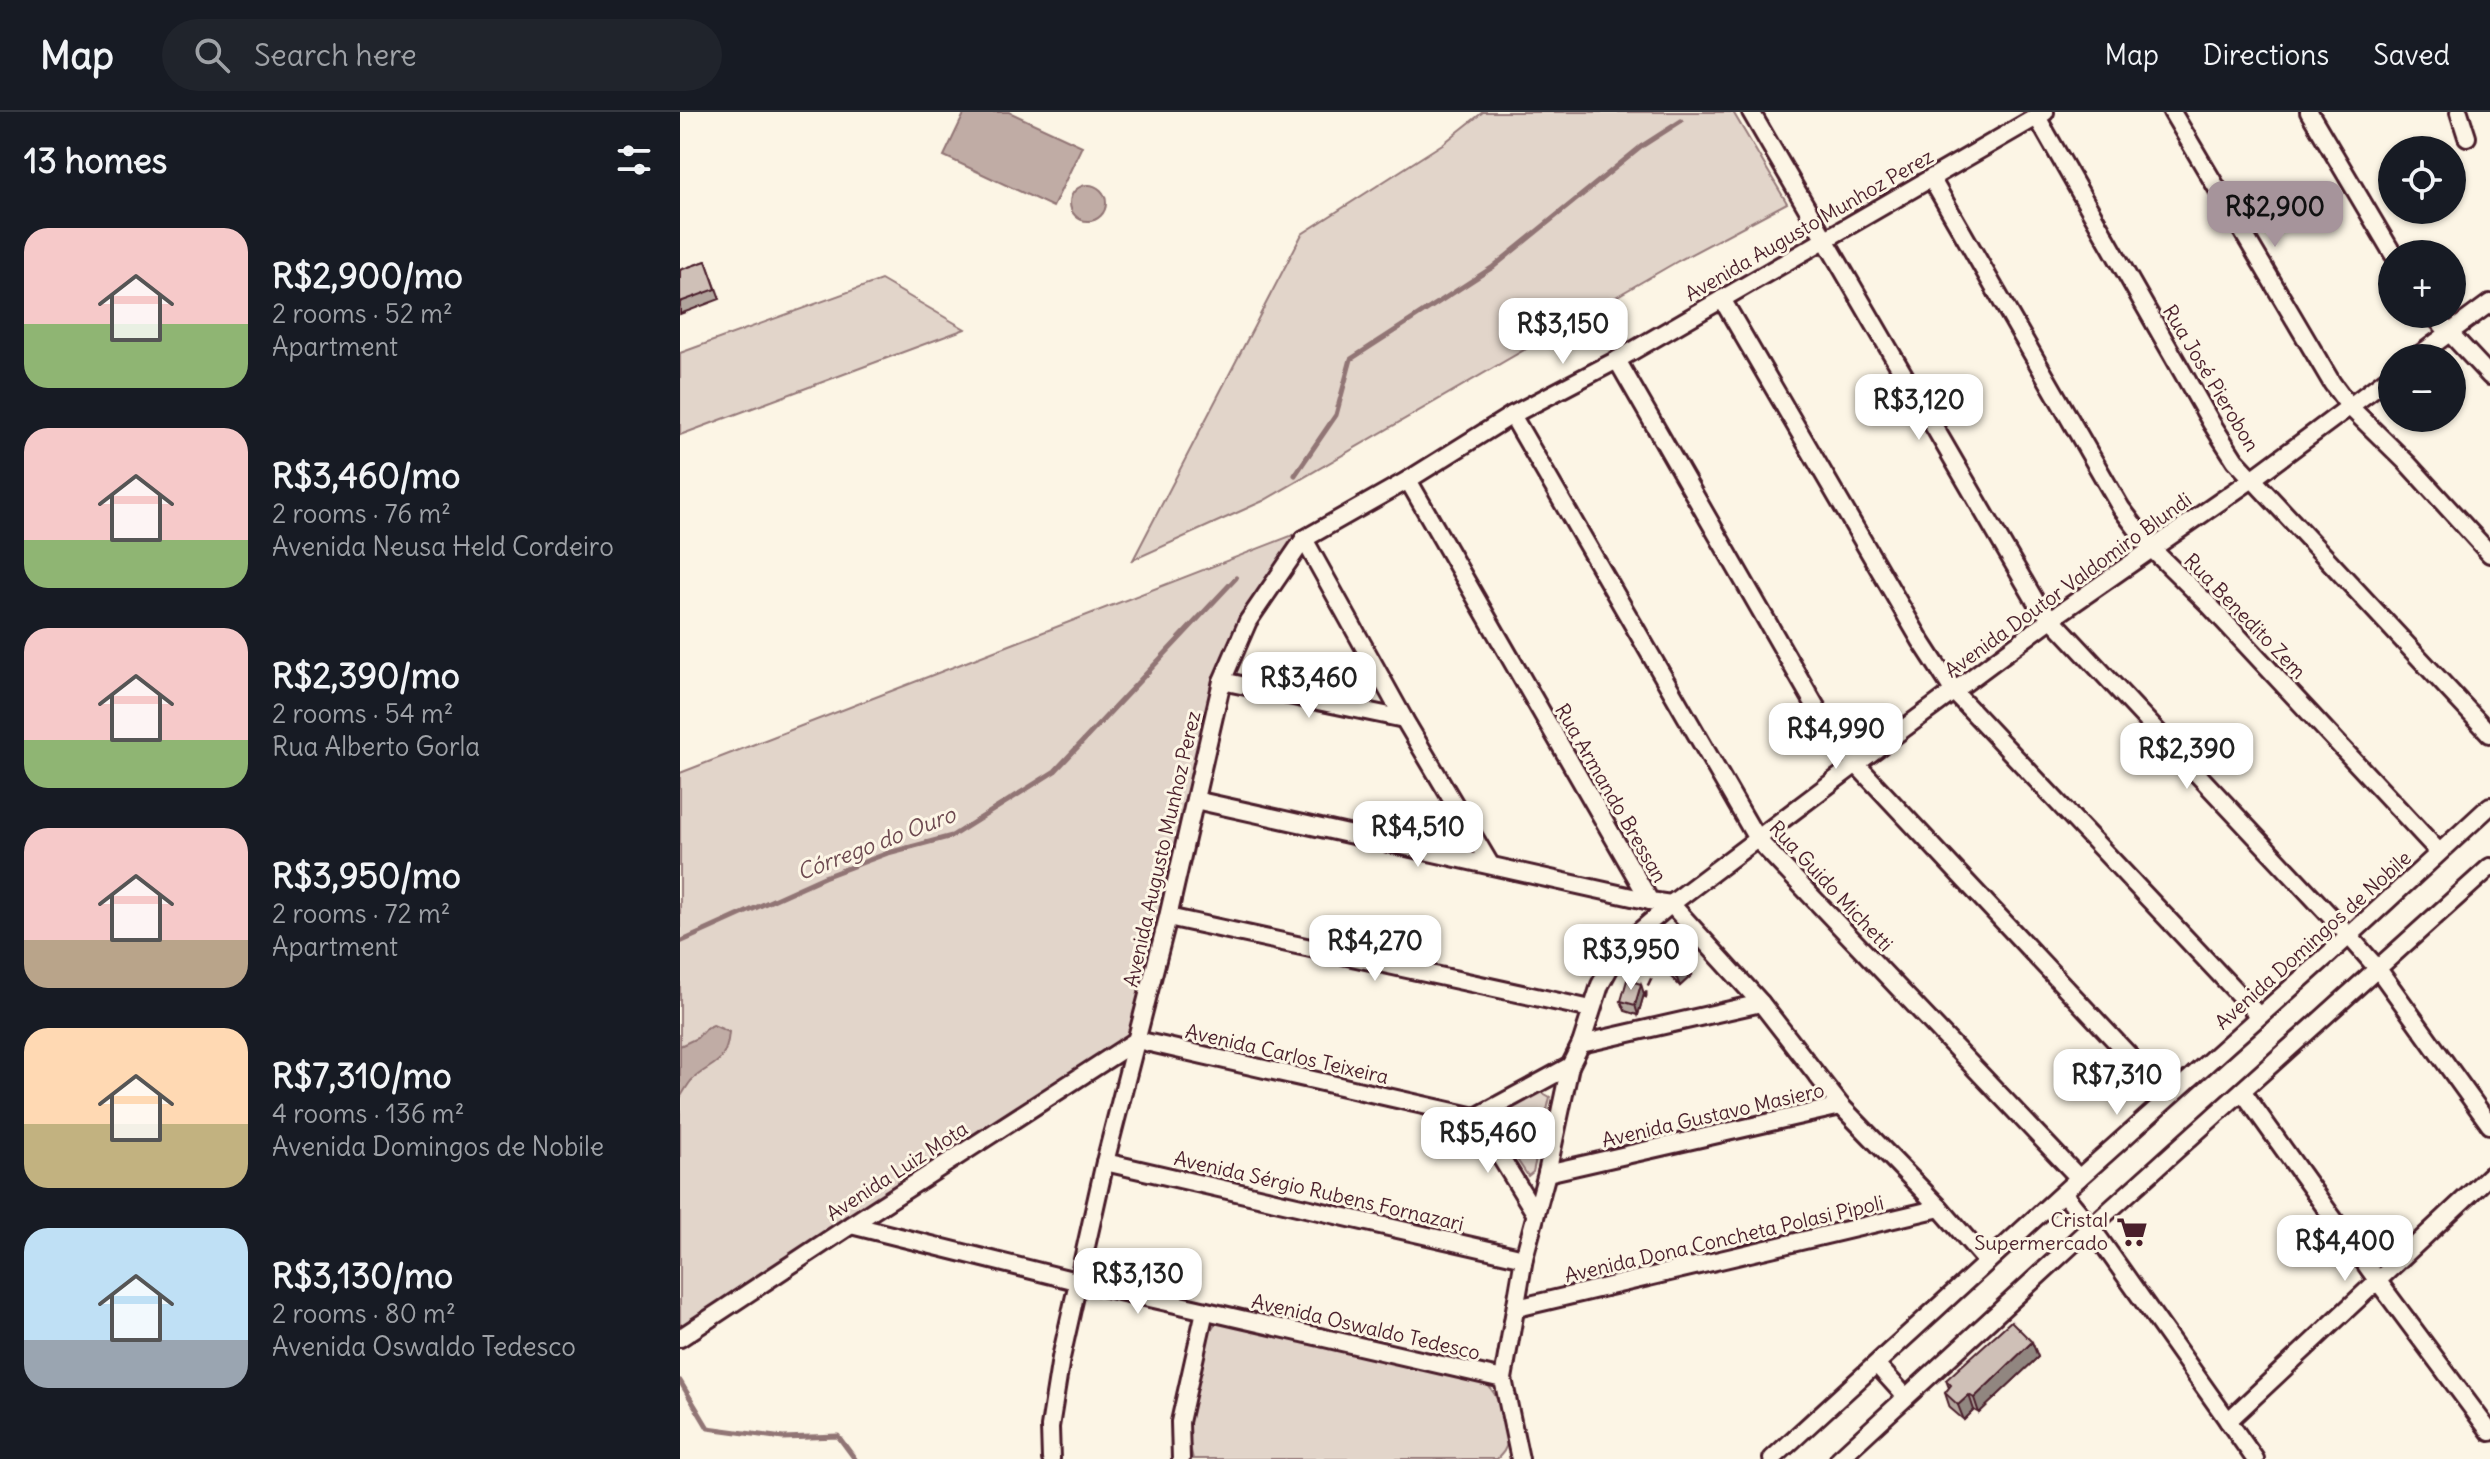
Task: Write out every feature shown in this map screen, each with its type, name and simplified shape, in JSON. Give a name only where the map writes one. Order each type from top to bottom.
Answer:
[{"type":"street","points":[[1751,112],[2036,602],[2378,969],[2490,1125]]},
{"type":"street","points":[[2172,112],[2312,352],[2349,406],[2407,463],[2490,554]]},
{"type":"street","points":[[2309,112],[2385,240]]},
{"type":"street","points":[[2459,112],[2467,137]]},
{"type":"street","name":"Avenida Augusto Munhoz Perez","points":[[1051,1459],[1050,1427],[1061,1358],[1105,1162],[1168,917],[1222,681],[1248,621],[1276,577],[1304,539],[1408,480],[1512,415],[1617,360],[2041,114]]},
{"type":"street","name":"Rua José Pierobon","points":[[2041,114],[2212,424],[2235,460],[2490,734]]},
{"type":"street","name":"Rua Benedito Zem","points":[[1931,178],[2121,508],[2152,549],[2210,606],[2439,852]]},
{"type":"street","points":[[1722,299],[1921,641],[1954,692],[2259,1016]]},
{"type":"street","points":[[2434,344],[2490,303]]},
{"type":"street","points":[[2443,328],[2490,376]]},
{"type":"street","points":[[1617,360],[1839,743],[2168,1097]]},
{"type":"street","name":"Avenida Doutor Valdomiro Blundi","points":[[1517,1458],[1503,1379],[1524,1258],[1547,1173],[1570,1066],[1610,967],[1641,930],[1671,904],[2051,619],[2251,480],[2378,385]]},
{"type":"street","name":"Rua Guido Michetti","points":[[1512,415],[1757,839],[2079,1178]]},
{"type":"street","name":"Rua Armando Bressan","points":[[1408,480],[1650,901],[1671,904],[1761,1003],[1841,1106],[1940,1208],[1987,1262]]},
{"type":"street","points":[[1304,539],[1404,719],[1490,864]]},
{"type":"street","points":[[1222,681],[1404,719]]},
{"type":"street","points":[[1195,800],[1650,901]]},
{"type":"street","name":"Avenida Domingos de Nobile","points":[[1772,1459],[2490,806]]},
{"type":"street","points":[[1839,1459],[2490,867]]},
{"type":"street","points":[[1168,917],[1591,1009]]},
{"type":"street","points":[[1581,1044],[1761,1003]]},
{"type":"street","name":"Avenida Carlos Teixeira","points":[[1137,1040],[1476,1117]]},
{"type":"street","name":"Avenida Luiz Mota","points":[[680,1338],[1137,1040]]},
{"type":"street","points":[[1535,1213],[1476,1117],[1570,1066]]},
{"type":"street","points":[[2243,1092],[2490,1432]]},
{"type":"street","name":"Avenida Gustavo Masiero","points":[[1547,1173],[1841,1106]]},
{"type":"street","name":"Avenida Sérgio Rubens Fornazari","points":[[1105,1162],[1524,1258]]},
{"type":"street","points":[[2228,1421],[2490,1175]]},
{"type":"street","points":[[2063,1193],[2091,1227],[2255,1459]]},
{"type":"street","name":"Avenida Dona Concheta Polasi Pipoli","points":[[1517,1308],[1940,1208]]},
{"type":"street","name":"Avenida Oswaldo Tedesco","points":[[851,1225],[1080,1282],[1503,1379]]},
{"type":"street","points":[[1181,1459],[1180,1422],[1205,1311]]},
{"type":"street","points":[[1877,1365],[1905,1396]]},
{"type":"path","points":[[1644,996],[1661,955],[1666,960]]},
{"type":"shaded area","points":[[965,112],[1009,112],[1082,146],[1053,207],[944,156]]},
{"type":"shaded area","points":[[1483,112],[1733,112],[1787,203],[1678,261],[1263,501],[1133,560],[1302,234],[1444,143]]},
{"type":"shaded area","points":[[1088,185],[1101,190],[1106,203],[1101,216],[1088,221],[1075,216],[1070,203],[1075,190]]},
{"type":"shaded area","points":[[881,280],[965,329],[680,435],[680,353]]},
{"type":"shaded area","points":[[1319,525],[1285,552],[1212,679],[1193,800],[1135,1039],[847,1218],[680,1328],[680,773]]},
{"type":"shaded area","points":[[713,1025],[729,1032],[725,1052],[691,1081],[680,1098],[680,1046]]},
{"type":"shaded area","points":[[1541,1092],[1550,1097],[1533,1172],[1528,1176],[1494,1125],[1496,1117]]},
{"type":"shaded area","points":[[1223,1322],[1486,1384],[1494,1394],[1504,1419],[1507,1435],[1505,1449],[1497,1459],[1193,1459],[1189,1427],[1193,1394],[1210,1331],[1215,1324]]},
{"type":"building","points":[[706,261],[716,289],[680,302],[680,270]]},
{"type":"building","points":[[1670,942],[1689,965],[1676,976],[1656,956]]},
{"type":"building","points":[[1627,980],[1641,984],[1635,1005],[1621,1001]]},
{"type":"building","points":[[2011,1321],[2032,1342],[1974,1398],[1969,1395],[1958,1405],[1945,1393],[1951,1385],[1946,1380]]},
{"type":"waterway","points":[[1295,475],[1336,415],[1351,359],[1493,267],[1642,146],[1681,121]]},
{"type":"waterway","name":"Córrego do Ouro","points":[[680,942],[824,877],[888,853],[952,836],[1055,771],[1236,578]]},
{"type":"waterway","points":[[680,1381],[708,1428],[783,1438],[838,1436],[855,1459]]},
{"type":"place","name":"Cristal Supermercado","points":[[2132,1232]]}]
